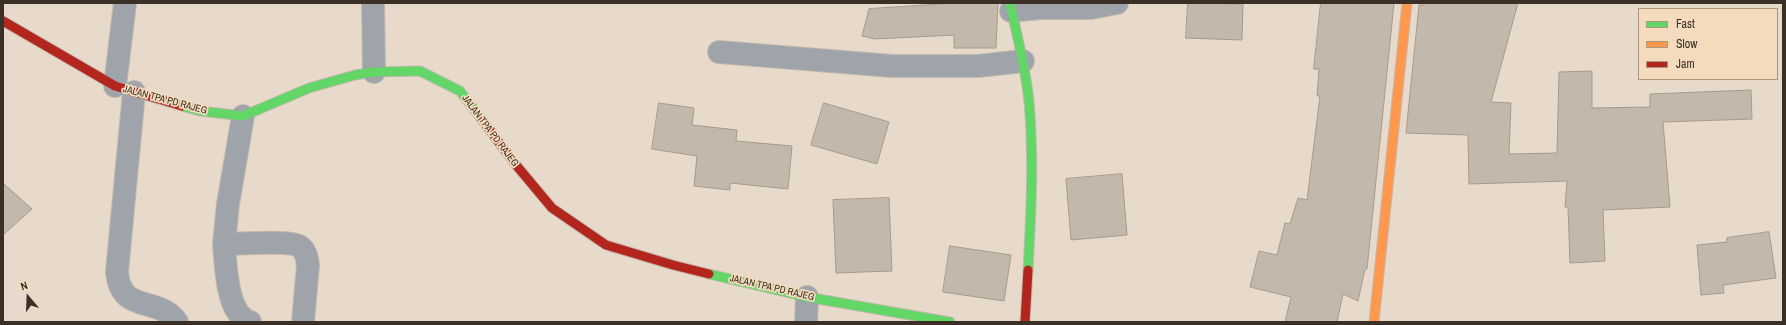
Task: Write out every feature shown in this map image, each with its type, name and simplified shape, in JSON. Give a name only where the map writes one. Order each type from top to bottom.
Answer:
[{"type":"street","points":[[125,3],[125,89],[117,272],[118,283],[125,295],[135,301],[160,308],[173,317],[177,322]]},
{"type":"street","points":[[373,3],[374,72]]},
{"type":"street","points":[[1025,322],[1033,162],[1030,115],[1023,61],[1010,7],[1091,8],[1117,3]]},
{"type":"street","points":[[1374,322],[1407,3]]},
{"type":"street","name":"JALAN TPA PD RAJEG","points":[[3,21],[125,89],[200,111],[243,116],[309,88],[355,75],[374,72],[420,71],[460,91],[516,165],[552,208],[606,245],[673,265],[807,297],[950,322]]},
{"type":"street","points":[[719,52],[892,66],[978,66],[1023,61]]},
{"type":"street","points":[[243,116],[228,204],[224,244],[230,295],[238,311],[246,321],[250,322]]},
{"type":"street","points":[[224,244],[292,243],[302,249],[308,258],[303,322]]},
{"type":"street","points":[[806,322],[807,297]]},
{"type":"building","points":[[957,3],[998,3],[996,48],[954,48],[954,35],[875,39],[862,36],[869,9]]},
{"type":"building","points":[[1188,3],[1243,4],[1242,40],[1186,38]]},
{"type":"building","points":[[1321,3],[1394,3],[1367,269],[1365,269],[1358,301],[1343,294],[1337,322],[1285,322],[1291,297],[1250,287],[1259,251],[1277,255],[1285,223],[1290,224],[1298,198],[1307,200],[1320,96],[1317,96],[1319,69],[1314,69]]},
{"type":"building","points":[[1424,3],[1518,3],[1491,102],[1511,103],[1509,154],[1557,153],[1559,72],[1592,71],[1592,108],[1650,107],[1650,94],[1751,90],[1752,119],[1663,122],[1670,207],[1603,210],[1605,261],[1570,263],[1568,207],[1565,207],[1567,181],[1469,184],[1468,135],[1406,133],[1419,5],[1424,5]]},
{"type":"building","points":[[659,103],[694,108],[692,125],[737,130],[736,141],[792,146],[788,189],[730,183],[730,190],[694,186],[697,156],[652,149]]},
{"type":"building","points":[[824,103],[889,122],[877,164],[811,145]]},
{"type":"building","points":[[1122,174],[1127,235],[1071,240],[1066,179]]},
{"type":"building","points":[[3,183],[32,209],[3,235]]},
{"type":"building","points":[[889,198],[892,271],[836,273],[833,200]]},
{"type":"building","points":[[1769,232],[1776,278],[1723,285],[1724,293],[1701,295],[1697,245],[1727,242],[1727,238]]},
{"type":"building","points":[[950,246],[1011,255],[1004,301],[943,292]]},
{"type":"traffic: fast","points":[[1010,3],[1026,77],[1031,123],[1032,186],[1028,270]]},
{"type":"traffic: fast","points":[[182,106],[200,111],[243,116],[309,88],[355,75],[374,72],[420,71],[460,91],[483,121]]},
{"type":"traffic: fast","points":[[709,274],[807,297],[950,322]]},
{"type":"traffic: slow","points":[[1374,322],[1407,3]]},
{"type":"traffic: jam","points":[[3,21],[115,86],[182,106]]},
{"type":"traffic: jam","points":[[483,121],[516,165],[552,208],[606,245],[709,274]]},
{"type":"traffic: jam","points":[[1025,322],[1028,270]]}]
